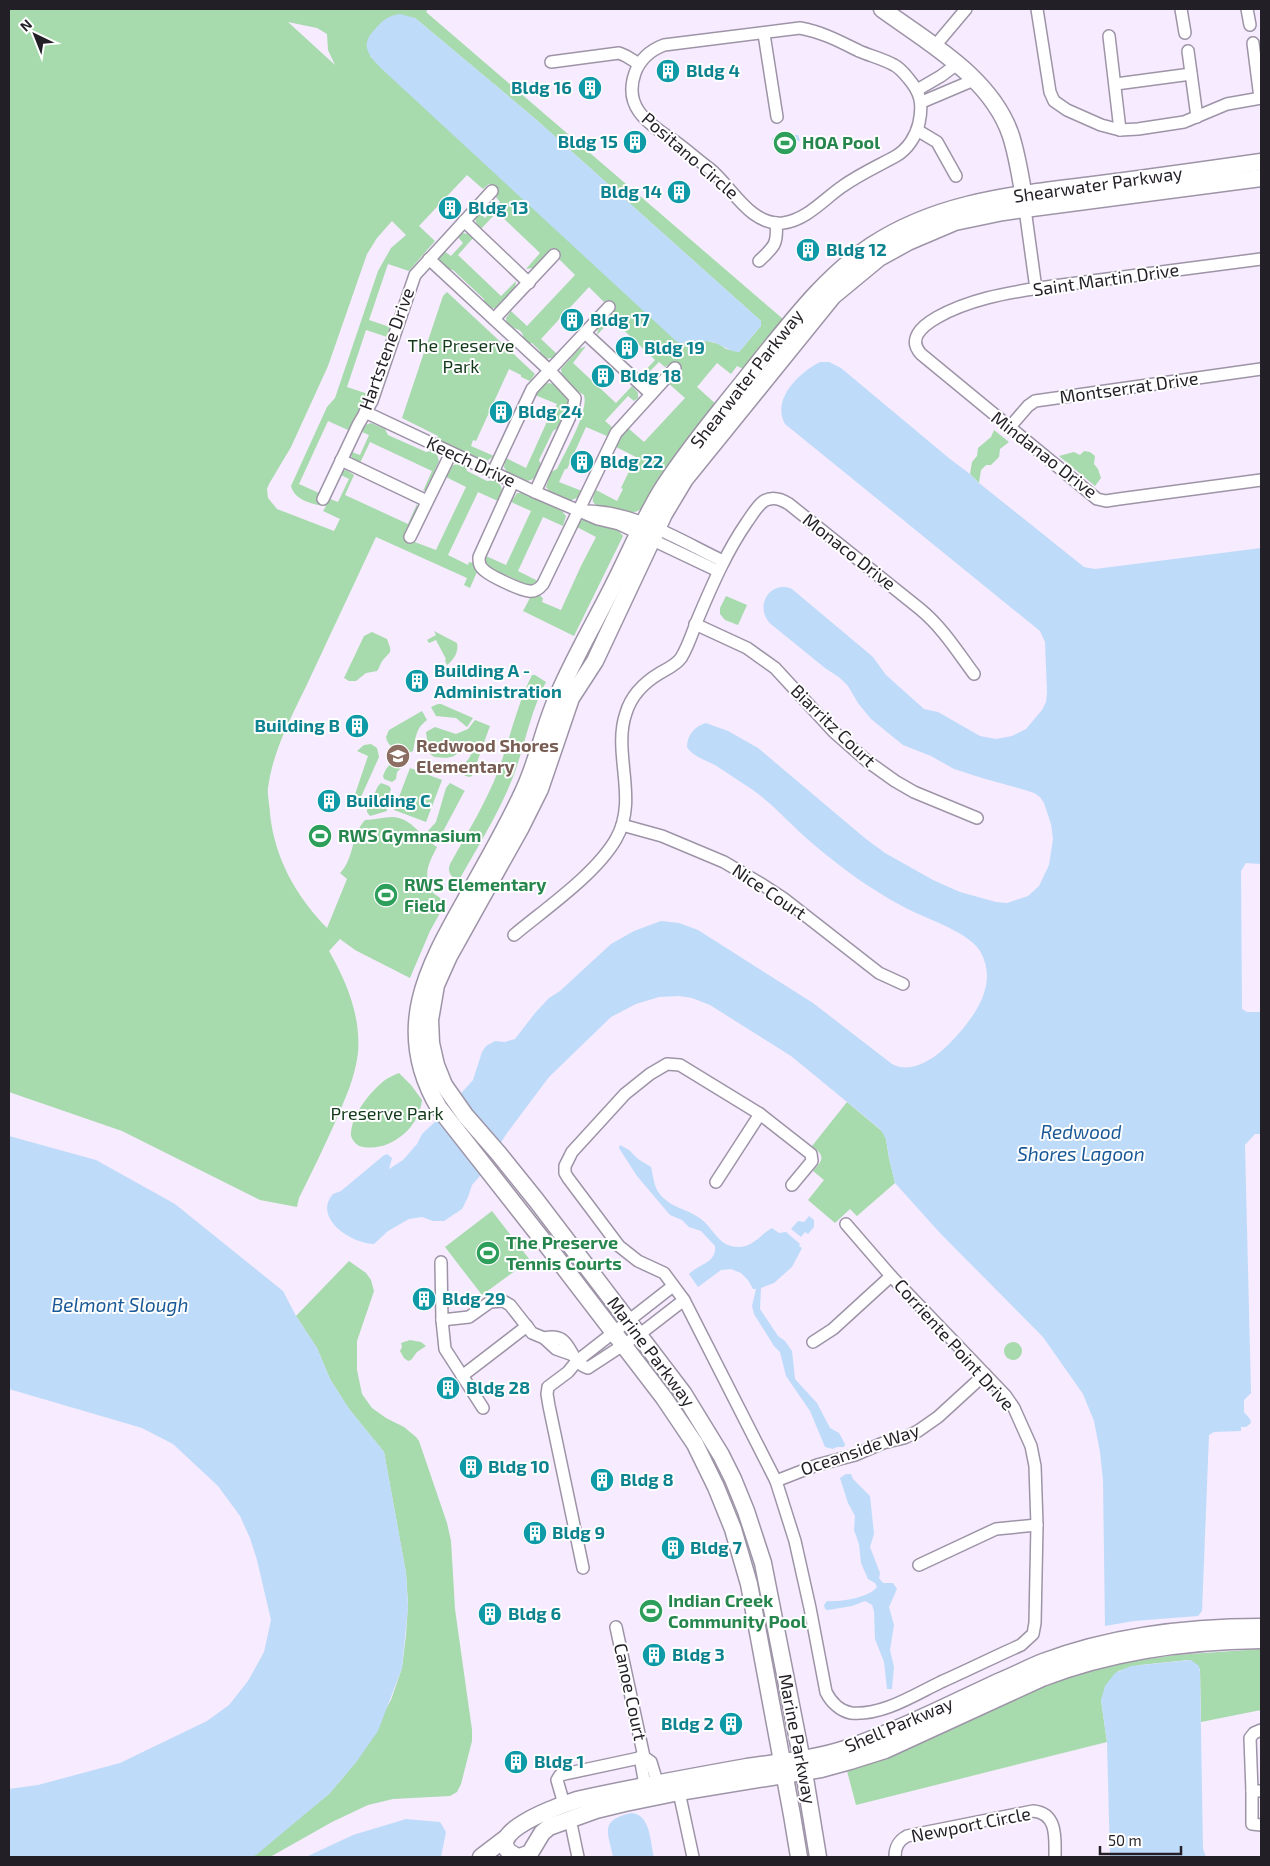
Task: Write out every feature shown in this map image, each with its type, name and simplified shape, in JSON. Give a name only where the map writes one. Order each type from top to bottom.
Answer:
[{"type":"main road","points":[[882,9],[957,64],[974,80],[997,110],[1011,135],[1022,179],[1024,202]]},
{"type":"main road","name":"Shearwater Parkway","points":[[1024,202],[1261,162]]},
{"type":"main road","name":"Shearwater Parkway","points":[[496,871],[540,789],[571,698],[595,661],[663,488],[700,437],[809,300],[826,282],[866,250],[902,229],[958,206],[1024,202],[1261,178]]},
{"type":"main road","name":"Shearwater Parkway","points":[[464,896],[500,839],[526,787],[557,697],[647,531]]},
{"type":"main road","points":[[464,896],[480,887],[496,871]]},
{"type":"main road","name":"Marine Parkway","points":[[496,871],[442,970],[432,1001],[430,1020],[431,1043],[436,1065],[444,1085],[465,1115],[517,1177],[640,1334],[691,1404],[721,1455],[746,1511],[763,1564],[803,1765],[818,1857]]},
{"type":"main road","name":"Marine Parkway","points":[[464,896],[436,954],[420,998],[416,1029],[417,1051],[432,1097],[449,1122],[664,1398],[694,1444],[725,1508],[749,1584],[799,1857]]},
{"type":"main road","name":"Shell Parkway","points":[[783,1768],[679,1792],[625,1802],[570,1819],[546,1830],[527,1855],[519,1857],[508,1850],[506,1838],[518,1826],[564,1804],[651,1784],[803,1765],[889,1732],[1042,1662],[1077,1650],[1113,1641],[1166,1632],[1261,1626]]},
{"type":"main road","name":"Shell Parkway","points":[[803,1765],[821,1769],[886,1750],[1042,1678],[1094,1660],[1131,1651],[1172,1646],[1261,1640]]},
{"type":"main road","points":[[481,1857],[506,1838]]},
{"type":"street","points":[[934,47],[966,9]]},
{"type":"street","points":[[1037,9],[1052,98],[1067,110],[1101,125],[1120,130],[1184,122],[1226,104],[1261,98],[1253,44]]},
{"type":"street","points":[[1181,9],[1185,33]]},
{"type":"street","points":[[1247,9],[1250,25]]},
{"type":"street","points":[[550,62],[619,54],[639,64],[654,50],[666,44],[764,34],[800,28],[825,34],[896,66],[918,90],[922,102],[917,130],[911,142],[900,154],[842,186],[799,219],[776,223],[776,242],[759,261]]},
{"type":"street","points":[[764,34],[777,117]]},
{"type":"street","points":[[1109,36],[1120,130]]},
{"type":"street","points":[[1188,51],[1197,117]]},
{"type":"street","name":"Positano Circle","points":[[639,64],[633,80],[632,92],[635,104],[641,115],[649,124],[713,172],[753,214],[776,223]]},
{"type":"street","points":[[918,90],[957,64]]},
{"type":"street","points":[[1116,84],[1191,74]]},
{"type":"street","points":[[922,102],[974,80]]},
{"type":"street","points":[[917,130],[937,142],[956,176]]},
{"type":"street","name":"Hartstene Drive","points":[[323,499],[372,401],[414,276],[492,191]]},
{"type":"street","points":[[1024,202],[1036,289]]},
{"type":"street","points":[[464,221],[529,283]]},
{"type":"street","points":[[494,319],[554,255]]},
{"type":"street","points":[[428,259],[549,370],[573,395],[575,406],[535,492]]},
{"type":"street","name":"Saint Martin Drive","points":[[914,342],[916,334],[922,329],[953,310],[990,297],[1036,289],[1261,259]]},
{"type":"street","points":[[493,472],[532,389],[609,307]]},
{"type":"street","points":[[585,333],[651,394]]},
{"type":"street","name":"Mindanao Drive","points":[[914,342],[921,354],[1092,496],[1100,500],[1261,480]]},
{"type":"street","points":[[513,482],[479,561],[487,573],[530,592],[542,586],[616,433],[675,368]]},
{"type":"street","name":"Montserrat Drive","points":[[1009,428],[1028,406],[1035,401],[1261,369]]},
{"type":"street","name":"Keech Drive","points":[[365,412],[578,511],[600,510],[622,515],[647,531]]},
{"type":"street","points":[[410,537],[450,453]]},
{"type":"street","points":[[341,460],[427,501]]},
{"type":"street","name":"Monaco Drive","points":[[514,935],[588,872],[610,848],[622,825],[626,799],[626,777],[621,741],[626,711],[642,687],[680,659],[721,566],[743,527],[764,501],[774,498],[784,501],[932,619],[974,674]]},
{"type":"street","points":[[647,531],[721,566]]},
{"type":"street","name":"Biarritz Court","points":[[695,624],[747,648],[775,668],[834,732],[867,761],[895,781],[914,792],[977,818]]},
{"type":"street","name":"Nice Court","points":[[622,825],[662,836],[724,862],[783,898],[879,973],[903,984]]},
{"type":"street","name":"Corriente Point Drive","points":[[792,1185],[812,1161],[812,1156],[760,1114],[680,1065],[668,1064],[658,1068],[625,1094],[568,1159],[565,1170],[568,1178],[619,1246],[638,1261],[664,1273],[684,1300],[776,1481],[795,1540],[826,1692],[836,1706],[849,1712],[865,1712],[891,1706],[1021,1645],[1033,1634],[1035,1626],[1036,1488],[1031,1446],[1014,1408],[1005,1395],[891,1276],[846,1224]]},
{"type":"street","points":[[716,1182],[760,1114]]},
{"type":"street","points":[[441,1262],[442,1320],[445,1349],[483,1408]]},
{"type":"street","points":[[813,1342],[833,1329],[891,1276]]},
{"type":"street","points":[[583,1568],[547,1389],[551,1383],[568,1372],[575,1358],[613,1333],[673,1286]]},
{"type":"street","points":[[442,1320],[469,1317],[490,1302],[501,1300],[510,1305],[535,1335],[544,1338],[552,1346],[575,1358],[588,1368],[640,1334],[684,1300]]},
{"type":"street","points":[[462,1376],[527,1326]]},
{"type":"street","name":"Oceanside Way","points":[[776,1481],[817,1465],[855,1456],[883,1443],[904,1438],[918,1431],[938,1417],[985,1374]]},
{"type":"street","points":[[919,1566],[996,1529],[1037,1525]]},
{"type":"street","name":"Canoe Court","points":[[616,1627],[642,1757],[651,1762],[651,1784]]},
{"type":"street","points":[[1261,1730],[1254,1733],[1250,1738],[1256,1791],[1252,1824],[1261,1824]]},
{"type":"street","points":[[564,1804],[557,1780],[560,1775],[642,1757]]},
{"type":"street","points":[[679,1792],[692,1857]]},
{"type":"street","name":"Newport Circle","points":[[894,1857],[898,1844],[907,1836],[1037,1811],[1046,1816],[1054,1825],[1055,1857]]},
{"type":"street","points":[[570,1819],[578,1857]]},
{"type":"green space","points":[[9,9],[428,9],[426,12],[783,319],[743,369],[737,366],[731,374],[717,363],[697,387],[717,405],[645,505],[638,511],[626,512],[612,510],[595,504],[593,498],[596,490],[617,501],[636,457],[616,447],[622,435],[628,428],[644,442],[685,398],[668,383],[679,372],[670,364],[665,367],[659,362],[650,371],[656,377],[654,380],[648,382],[640,376],[655,360],[612,319],[597,335],[598,327],[616,308],[607,300],[604,302],[589,287],[541,339],[557,354],[552,358],[544,359],[540,355],[540,351],[532,343],[526,343],[520,331],[507,326],[506,318],[511,311],[527,326],[575,275],[559,259],[561,257],[552,248],[533,268],[526,269],[540,253],[497,212],[481,229],[476,223],[476,215],[479,213],[485,218],[500,202],[495,196],[497,191],[489,184],[483,189],[467,175],[419,226],[435,241],[409,271],[388,264],[369,320],[390,327],[387,337],[366,330],[347,387],[368,394],[348,430],[328,421],[299,484],[319,493],[317,498],[327,503],[330,499],[338,502],[349,479],[341,475],[346,470],[354,475],[345,495],[408,524],[417,504],[417,509],[404,538],[436,550],[466,487],[446,477],[453,465],[459,464],[466,467],[467,471],[487,481],[493,480],[497,482],[502,490],[498,501],[478,492],[448,555],[468,565],[469,562],[473,563],[477,572],[470,588],[464,585],[467,578],[376,537],[291,718],[274,759],[268,791],[270,814],[277,846],[282,861],[297,890],[327,928],[347,879],[340,873],[345,868],[357,833],[365,820],[389,817],[400,818],[411,824],[437,847],[427,875],[430,885],[435,890],[433,893],[446,902],[430,931],[410,978],[355,950],[340,939],[329,951],[342,975],[355,1013],[358,1053],[347,1095],[299,1198],[297,1207],[260,1200],[122,1131],[9,1092]],"holes":[[[415,18],[532,116],[761,321],[761,326],[739,352],[707,341],[475,154],[370,56]],[[288,22],[317,28],[327,34],[328,50],[335,65]],[[392,221],[406,235],[391,248],[378,271],[335,398],[327,407],[291,486],[300,498],[310,503],[326,506],[323,511],[340,519],[334,531],[277,509],[268,498],[267,489],[291,447],[328,366],[367,254],[377,238]]]},
{"type":"green space","points":[[462,233],[468,234],[473,238],[458,255],[501,296],[516,281],[515,288],[495,308],[489,308],[485,305],[484,299],[453,270],[446,268],[441,262],[439,257],[444,251],[451,256],[463,243],[457,236]]},
{"type":"green space","name":"The Preserve Park","points":[[447,292],[535,374],[530,381],[509,369],[476,441],[473,440],[471,446],[494,456],[487,461],[483,461],[436,439],[438,436],[402,418],[443,296]]},
{"type":"green space","points":[[586,346],[573,363],[616,403],[632,386],[638,393],[638,398],[634,401],[628,396],[605,421],[612,427],[607,436],[586,427],[559,482],[582,491],[579,497],[569,501],[551,493],[546,487],[551,472],[557,469],[575,432],[585,402],[584,395],[566,381],[561,369],[579,349]]},
{"type":"green space","points":[[545,384],[553,384],[567,398],[569,405],[559,427],[553,431],[539,460],[541,465],[536,477],[527,481],[507,472],[504,467],[506,458],[526,468],[550,415],[552,416],[557,404],[535,395]]},
{"type":"green space","points":[[371,423],[385,429],[388,435],[426,452],[432,451],[437,454],[439,461],[426,490],[423,491],[432,471],[370,442],[360,463],[352,459],[352,452],[360,455],[369,435],[362,432],[365,425]]},
{"type":"green space","points":[[994,430],[1009,442],[1000,449],[999,457],[991,465],[986,465],[981,470],[979,483],[970,474],[972,462],[977,456],[978,448],[991,437]]},
{"type":"green space","points":[[1084,451],[1090,452],[1095,456],[1094,464],[1101,478],[1095,486],[1059,456],[1074,452],[1080,455]]},
{"type":"green space","points":[[517,493],[524,493],[562,511],[566,516],[563,526],[543,517],[518,571],[538,581],[530,586],[490,568],[485,562],[486,556],[506,565],[531,511],[511,502]]},
{"type":"green space","points":[[585,519],[617,529],[623,536],[574,636],[523,611],[530,598],[539,595],[543,598],[542,602],[561,610],[596,537],[575,526],[578,522]]},
{"type":"green space","points":[[726,596],[747,605],[738,625],[725,620],[720,614],[720,608]]},
{"type":"green space","points":[[434,631],[457,643],[455,655],[447,665],[446,659],[436,640],[429,643],[427,640],[436,635]]},
{"type":"green space","points":[[372,632],[387,639],[390,653],[382,661],[377,671],[366,673],[356,681],[349,681],[344,678],[364,636]]},
{"type":"green space","points":[[532,675],[546,682],[540,693],[513,777],[488,829],[459,880],[456,879],[449,872],[450,864],[494,782],[522,698]]},
{"type":"green space","points":[[438,704],[473,718],[467,727],[456,718],[436,716],[431,707]]},
{"type":"green space","points":[[422,711],[427,720],[418,730],[413,751],[399,750],[392,747],[387,742],[386,737],[389,730]]},
{"type":"green space","points":[[475,720],[490,726],[472,776],[469,777],[461,774],[459,771],[470,757],[471,747],[461,748],[456,755],[450,757],[434,757],[429,753],[426,732],[435,727],[456,734],[468,729]]},
{"type":"green space","points":[[371,744],[377,748],[379,757],[356,808],[351,806],[368,756],[357,751],[364,745]]},
{"type":"green space","points":[[402,761],[404,765],[397,772],[396,779],[392,782],[384,779],[383,776],[386,769],[392,763]]},
{"type":"green space","points":[[410,768],[442,780],[426,822],[394,810]]},
{"type":"green space","points":[[381,783],[389,786],[391,789],[387,800],[387,811],[370,816],[367,810]]},
{"type":"green space","points":[[450,783],[465,791],[437,840],[429,836],[427,832],[436,822],[446,788]]},
{"type":"green space","name":"Preserve Park","points":[[399,1073],[422,1100],[420,1111],[415,1121],[408,1130],[390,1143],[370,1148],[359,1146],[351,1135],[355,1118],[368,1097],[388,1078]]},
{"type":"green space","points":[[847,1102],[883,1132],[895,1183],[857,1216],[850,1209],[835,1223],[808,1200],[824,1180],[813,1171],[822,1158],[819,1152],[812,1146]]},
{"type":"green space","name":"The Preserve Tennis Courts","points":[[492,1211],[530,1260],[482,1295],[445,1247]]},
{"type":"green space","points":[[349,1261],[366,1273],[371,1280],[374,1291],[357,1341],[357,1370],[362,1394],[372,1408],[404,1427],[419,1441],[447,1523],[451,1541],[455,1609],[472,1741],[461,1784],[457,1792],[450,1796],[393,1799],[368,1805],[332,1822],[270,1857],[252,1857],[329,1794],[356,1762],[391,1700],[402,1668],[408,1604],[406,1573],[384,1452],[349,1409],[330,1379],[317,1348],[296,1316]]},
{"type":"green space","points":[[410,1340],[421,1342],[426,1346],[408,1361],[400,1351],[401,1343]]},
{"type":"green space","points":[[1009,1342],[1017,1342],[1022,1347],[1020,1358],[1009,1360],[1004,1355],[1004,1347]]},
{"type":"green space","points":[[1261,1649],[1261,1710],[1201,1722],[1200,1669],[1188,1660],[1140,1665],[1118,1671],[1101,1700],[1107,1742],[856,1805],[847,1771],[891,1756],[1042,1687],[1105,1665],[1176,1655]]},
{"type":"water","points":[[400,14],[415,18],[532,116],[761,321],[761,326],[739,352],[713,342],[677,342],[384,71],[370,56],[367,46],[368,40],[384,20]]},
{"type":"water","name":"HOA Pool","points":[[798,135],[800,141],[797,141],[794,150],[791,152],[781,152],[773,144],[772,138]]},
{"type":"water","name":"Redwood Shores Lagoon","points":[[820,362],[829,362],[841,368],[979,483],[1084,567],[1095,569],[1261,548],[1261,864],[1246,863],[1241,871],[1242,1009],[1247,1012],[1261,1012],[1261,1134],[1255,1134],[1245,1145],[1251,1393],[1244,1400],[1244,1412],[1251,1423],[1246,1427],[1241,1427],[1241,1431],[1214,1432],[1209,1435],[1202,1611],[1198,1616],[1134,1621],[1105,1626],[1103,1480],[1094,1421],[1083,1394],[1043,1337],[940,1233],[895,1183],[886,1139],[880,1129],[791,1056],[710,1005],[692,998],[679,996],[659,997],[636,1004],[611,1017],[549,1077],[507,1133],[472,1185],[462,1209],[444,1221],[433,1221],[422,1217],[409,1219],[388,1231],[374,1244],[355,1240],[346,1235],[337,1228],[327,1212],[328,1203],[333,1194],[341,1191],[383,1156],[387,1154],[392,1158],[389,1169],[403,1160],[417,1144],[422,1134],[473,1080],[482,1052],[486,1046],[495,1041],[505,1042],[515,1039],[549,998],[560,991],[611,944],[634,931],[661,921],[679,923],[698,930],[813,1003],[892,1064],[903,1067],[915,1066],[938,1054],[958,1034],[978,1008],[987,976],[984,959],[974,944],[956,931],[902,906],[867,885],[823,852],[761,796],[715,765],[695,755],[687,747],[690,735],[702,724],[706,723],[728,731],[758,748],[885,853],[933,880],[960,892],[996,902],[1007,903],[1028,896],[1039,886],[1049,865],[1053,839],[1051,824],[1040,797],[1025,790],[954,769],[931,756],[903,745],[871,719],[858,703],[848,686],[840,678],[825,668],[766,618],[764,604],[766,597],[776,588],[792,589],[873,657],[886,675],[924,709],[938,712],[980,736],[996,739],[1012,736],[1026,729],[1042,710],[1046,702],[1045,642],[1040,631],[785,424],[782,415],[782,405],[790,387],[804,372]]},
{"type":"water","name":"Belmont Slough","points":[[9,1136],[96,1160],[175,1204],[283,1291],[296,1316],[317,1348],[330,1379],[349,1409],[384,1452],[406,1573],[408,1607],[402,1668],[378,1731],[357,1761],[329,1794],[252,1857],[9,1857],[9,1789],[38,1785],[120,1763],[207,1721],[229,1705],[248,1681],[264,1652],[271,1620],[257,1560],[240,1516],[218,1486],[173,1444],[142,1428],[9,1389]]},
{"type":"water","points":[[620,1145],[651,1167],[656,1188],[663,1198],[701,1219],[727,1245],[733,1247],[745,1246],[772,1228],[779,1233],[786,1232],[800,1244],[799,1246],[802,1248],[792,1267],[774,1283],[761,1288],[760,1309],[778,1336],[785,1341],[792,1351],[795,1379],[817,1403],[830,1428],[839,1433],[845,1444],[844,1447],[833,1449],[825,1447],[810,1411],[786,1376],[780,1352],[774,1346],[754,1314],[752,1306],[756,1289],[753,1289],[741,1273],[731,1269],[721,1270],[698,1287],[689,1274],[710,1260],[715,1252],[715,1246],[701,1231],[689,1227],[682,1220],[670,1215],[637,1176],[619,1148]]},
{"type":"water","points":[[809,1216],[814,1220],[814,1227],[808,1234],[805,1232],[801,1237],[791,1229],[798,1221],[804,1222]]},
{"type":"water","points":[[846,1474],[851,1474],[853,1479],[870,1496],[874,1534],[870,1547],[880,1573],[879,1578],[883,1583],[893,1583],[897,1589],[889,1607],[894,1625],[890,1650],[894,1667],[892,1689],[887,1689],[884,1662],[875,1639],[872,1605],[865,1601],[852,1606],[828,1610],[825,1609],[824,1605],[827,1601],[840,1601],[861,1597],[877,1587],[875,1583],[868,1579],[861,1563],[859,1544],[854,1530],[855,1516],[848,1503],[840,1478]]},
{"type":"water","points":[[1191,1660],[1199,1666],[1200,1672],[1203,1849],[1206,1857],[1110,1857],[1107,1742],[1101,1700],[1105,1686],[1115,1673],[1131,1666]]},
{"type":"water","points":[[631,1813],[638,1815],[646,1823],[654,1857],[613,1857],[608,1828],[614,1820]]},
{"type":"water","points":[[406,1819],[440,1822],[446,1832],[441,1857],[306,1857],[353,1835]]},
{"type":"place","name":"Bldg 4","points":[[668,71]]},
{"type":"place","name":"Bldg 16","points":[[590,88]]},
{"type":"place","name":"Bldg 15","points":[[635,142]]},
{"type":"place","name":"HOA Pool","points":[[785,143]]},
{"type":"place","name":"Bldg 14","points":[[679,192]]},
{"type":"place","name":"Bldg 13","points":[[450,208]]},
{"type":"place","name":"Bldg 12","points":[[808,250]]},
{"type":"place","name":"Bldg 17","points":[[572,320]]},
{"type":"place","name":"Bldg 19","points":[[627,348]]},
{"type":"place","name":"Bldg 18","points":[[603,376]]},
{"type":"place","name":"Bldg 24","points":[[501,412]]},
{"type":"place","name":"Bldg 22","points":[[582,462]]},
{"type":"place","name":"Building A - Administration","points":[[417,681]]},
{"type":"place","name":"Building B","points":[[357,726]]},
{"type":"place","name":"Redwood Shores Elementary","points":[[398,756]]},
{"type":"place","name":"Building C","points":[[329,801]]},
{"type":"place","name":"RWS Gymnasium","points":[[320,836]]},
{"type":"place","name":"RWS Elementary Field","points":[[386,895]]},
{"type":"place","name":"The Preserve Tennis Courts","points":[[488,1253]]},
{"type":"place","name":"Bldg 29","points":[[424,1299]]},
{"type":"place","name":"Bldg 28","points":[[448,1388]]},
{"type":"place","name":"Bldg 10","points":[[471,1467]]},
{"type":"place","name":"Bldg 8","points":[[602,1480]]},
{"type":"place","name":"Bldg 9","points":[[535,1533]]},
{"type":"place","name":"Bldg 7","points":[[673,1548]]},
{"type":"place","name":"Indian Creek Community Pool","points":[[651,1611]]},
{"type":"place","name":"Bldg 6","points":[[490,1614]]},
{"type":"place","name":"Bldg 3","points":[[654,1655]]},
{"type":"place","name":"Bldg 2","points":[[731,1724]]},
{"type":"place","name":"Bldg 1","points":[[516,1762]]}]
